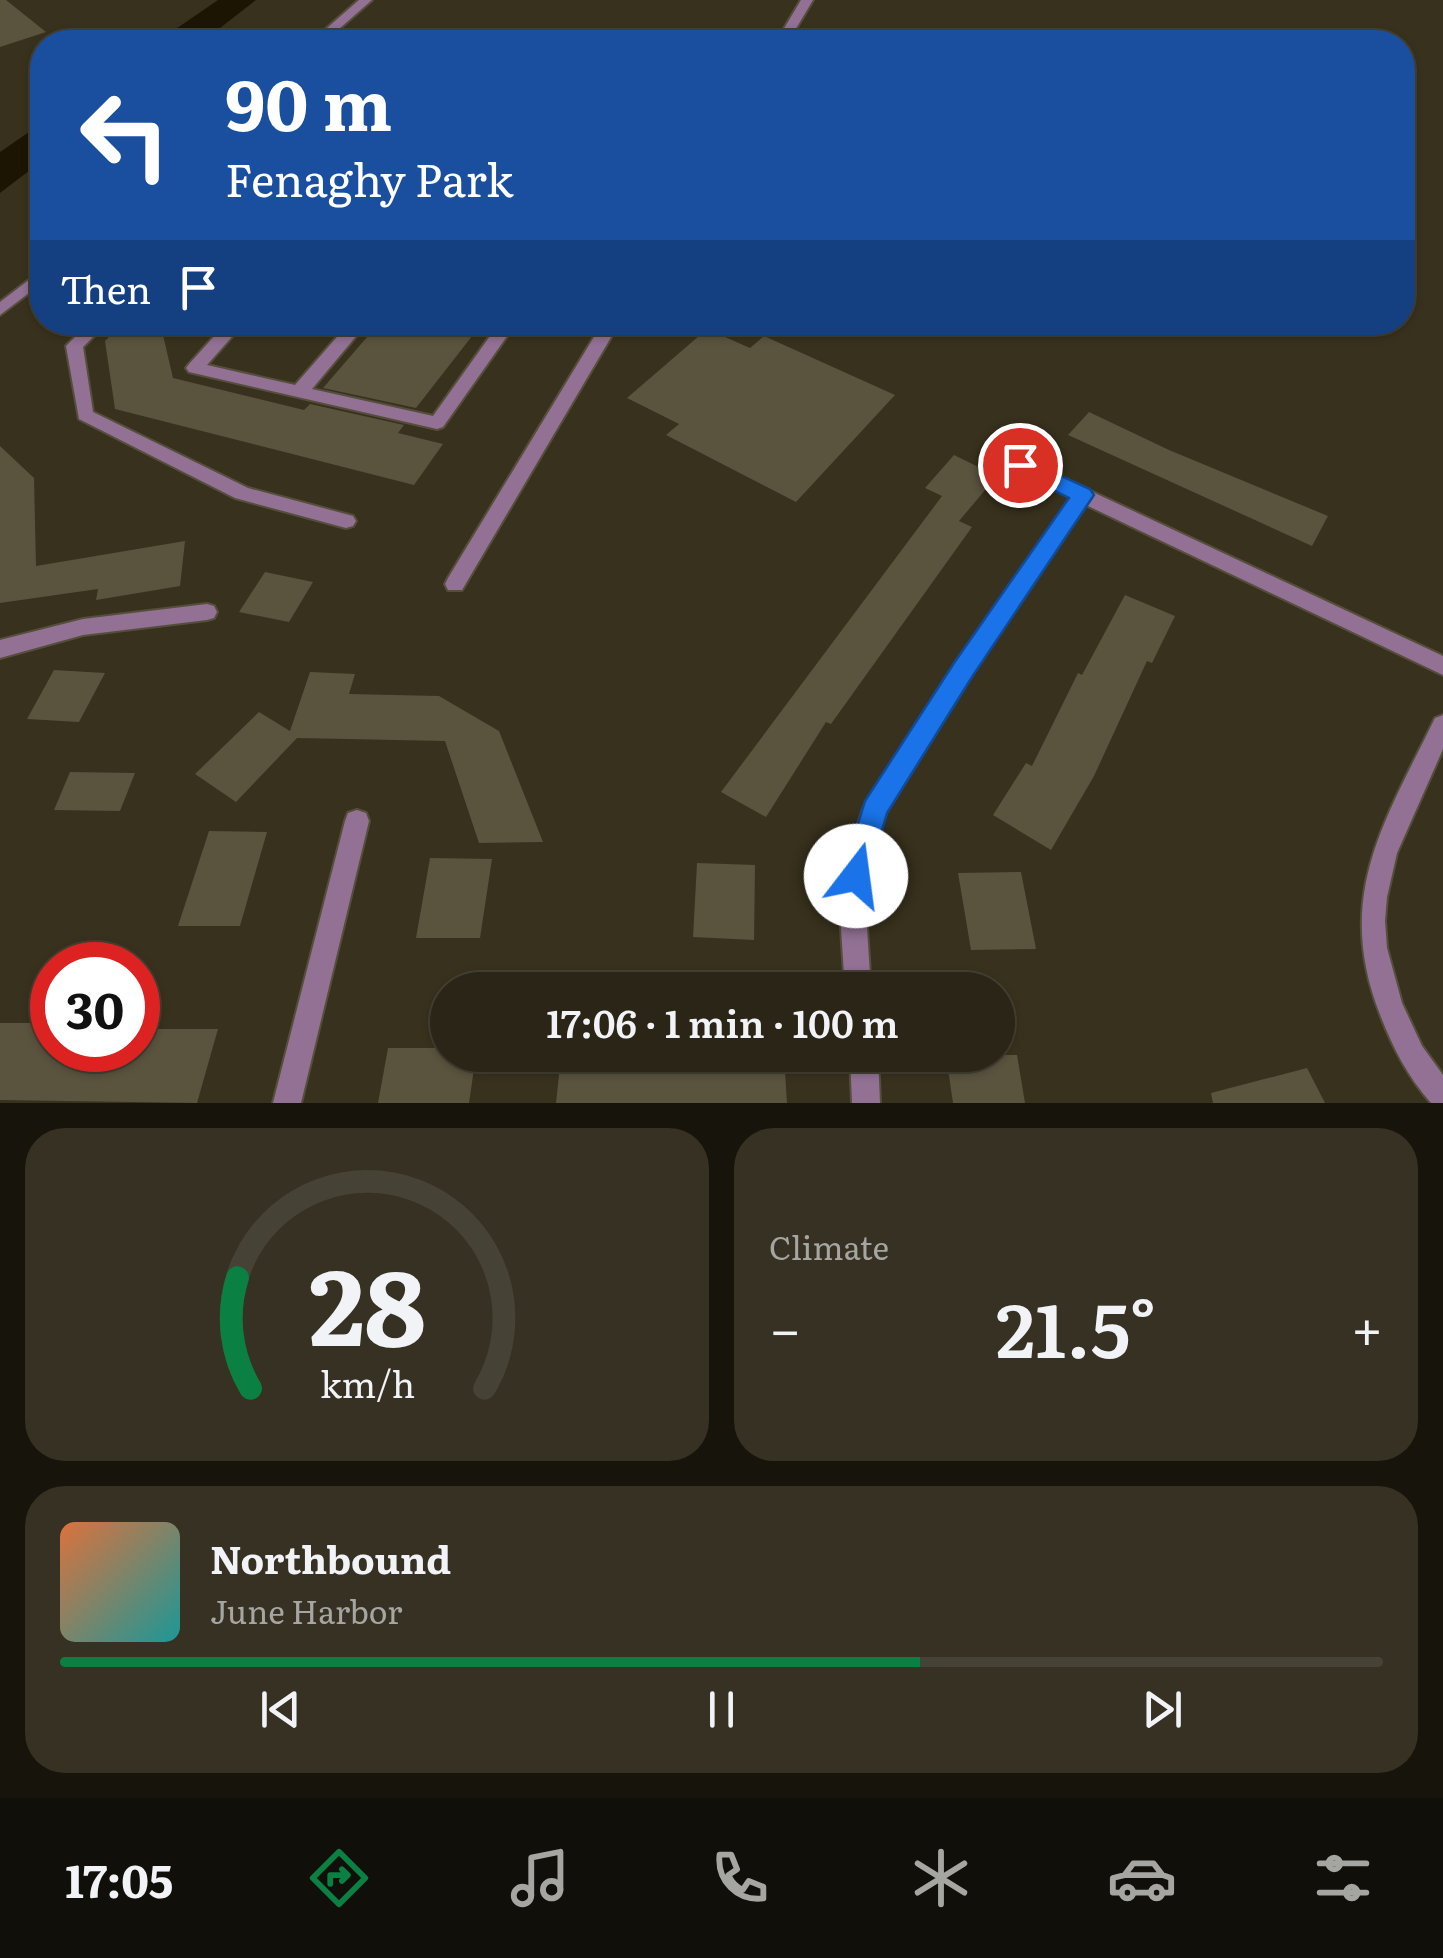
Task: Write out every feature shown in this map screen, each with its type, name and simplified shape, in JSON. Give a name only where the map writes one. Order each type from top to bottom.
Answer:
[{"type":"street","points":[[331,30],[366,0]]},
{"type":"street","points":[[789,30],[808,0]]},
{"type":"street","points":[[0,310],[30,285]]},
{"type":"street","points":[[86,335],[74,346],[85,415],[242,493],[346,521]]},
{"type":"street","points":[[226,335],[195,368],[437,423],[500,335]]},
{"type":"street","points":[[300,391],[349,335]]},
{"type":"street","points":[[454,584],[604,335]]},
{"type":"street","points":[[1020,465],[1443,666]]},
{"type":"street","points":[[857,972],[852,897],[860,854],[875,809],[963,670],[1083,495]]},
{"type":"street","points":[[0,649],[83,626],[207,612]]},
{"type":"street","points":[[1443,725],[1396,827],[1373,898],[1378,969],[1399,1033],[1443,1096]]},
{"type":"street","points":[[287,1103],[357,821]]},
{"type":"street","points":[[865,1072],[866,1103]]},
{"type":"shaded area","points":[[218,0],[256,0],[217,30],[174,30]]},
{"type":"shaded area","points":[[30,131],[30,170],[0,193],[0,152]]},
{"type":"building","points":[[0,0],[6,0],[44,30],[30,30],[30,37],[0,47]]},
{"type":"building","points":[[111,335],[163,335],[173,378],[304,410],[310,404],[404,425],[398,433],[443,444],[414,485],[115,409],[105,341]]},
{"type":"building","points":[[369,335],[473,335],[416,408],[323,388]]},
{"type":"building","points":[[700,335],[721,335],[750,348],[764,336],[895,395],[796,502],[666,435],[679,424],[627,398]]},
{"type":"building","points":[[1089,412],[1328,516],[1312,546],[1068,435]]},
{"type":"building","points":[[0,446],[34,478],[36,566],[185,541],[180,586],[96,600],[98,589],[0,603]]},
{"type":"building","points":[[954,455],[997,476],[959,521],[972,527],[831,724],[826,722],[766,817],[721,792],[942,496],[925,488]]},
{"type":"building","points":[[265,572],[313,582],[289,622],[239,612]]},
{"type":"building","points":[[1125,595],[1175,616],[1152,663],[1147,661],[1094,776],[1051,850],[993,815],[1026,763],[1032,766],[1078,673],[1082,675]]},
{"type":"building","points":[[54,670],[105,673],[79,722],[27,719]]},
{"type":"building","points":[[310,672],[355,674],[349,694],[439,696],[499,731],[543,842],[479,843],[445,741],[297,738],[236,802],[195,774],[259,712],[290,731]]},
{"type":"building","points":[[70,772],[135,773],[120,811],[54,810]]},
{"type":"building","points":[[209,831],[267,832],[240,926],[178,926]]},
{"type":"building","points":[[430,858],[492,859],[480,938],[416,938]]},
{"type":"building","points":[[697,863],[755,865],[754,940],[693,937]]},
{"type":"building","points":[[1021,872],[1036,949],[971,950],[958,873]]},
{"type":"building","points":[[0,1023],[30,1023],[30,1072],[160,1072],[160,1029],[218,1029],[197,1103],[0,1100]]},
{"type":"building","points":[[388,1048],[430,1048],[430,1072],[474,1072],[469,1103],[378,1103]]},
{"type":"building","points":[[1017,1055],[1025,1103],[953,1103],[948,1072],[1015,1072]]},
{"type":"building","points":[[1307,1068],[1325,1103],[1213,1103],[1211,1093]]},
{"type":"building","points":[[559,1072],[785,1072],[787,1103],[556,1103]]},
{"type":"route","points":[[856,876],[875,809],[963,670],[1083,495],[1020,465]]}]
